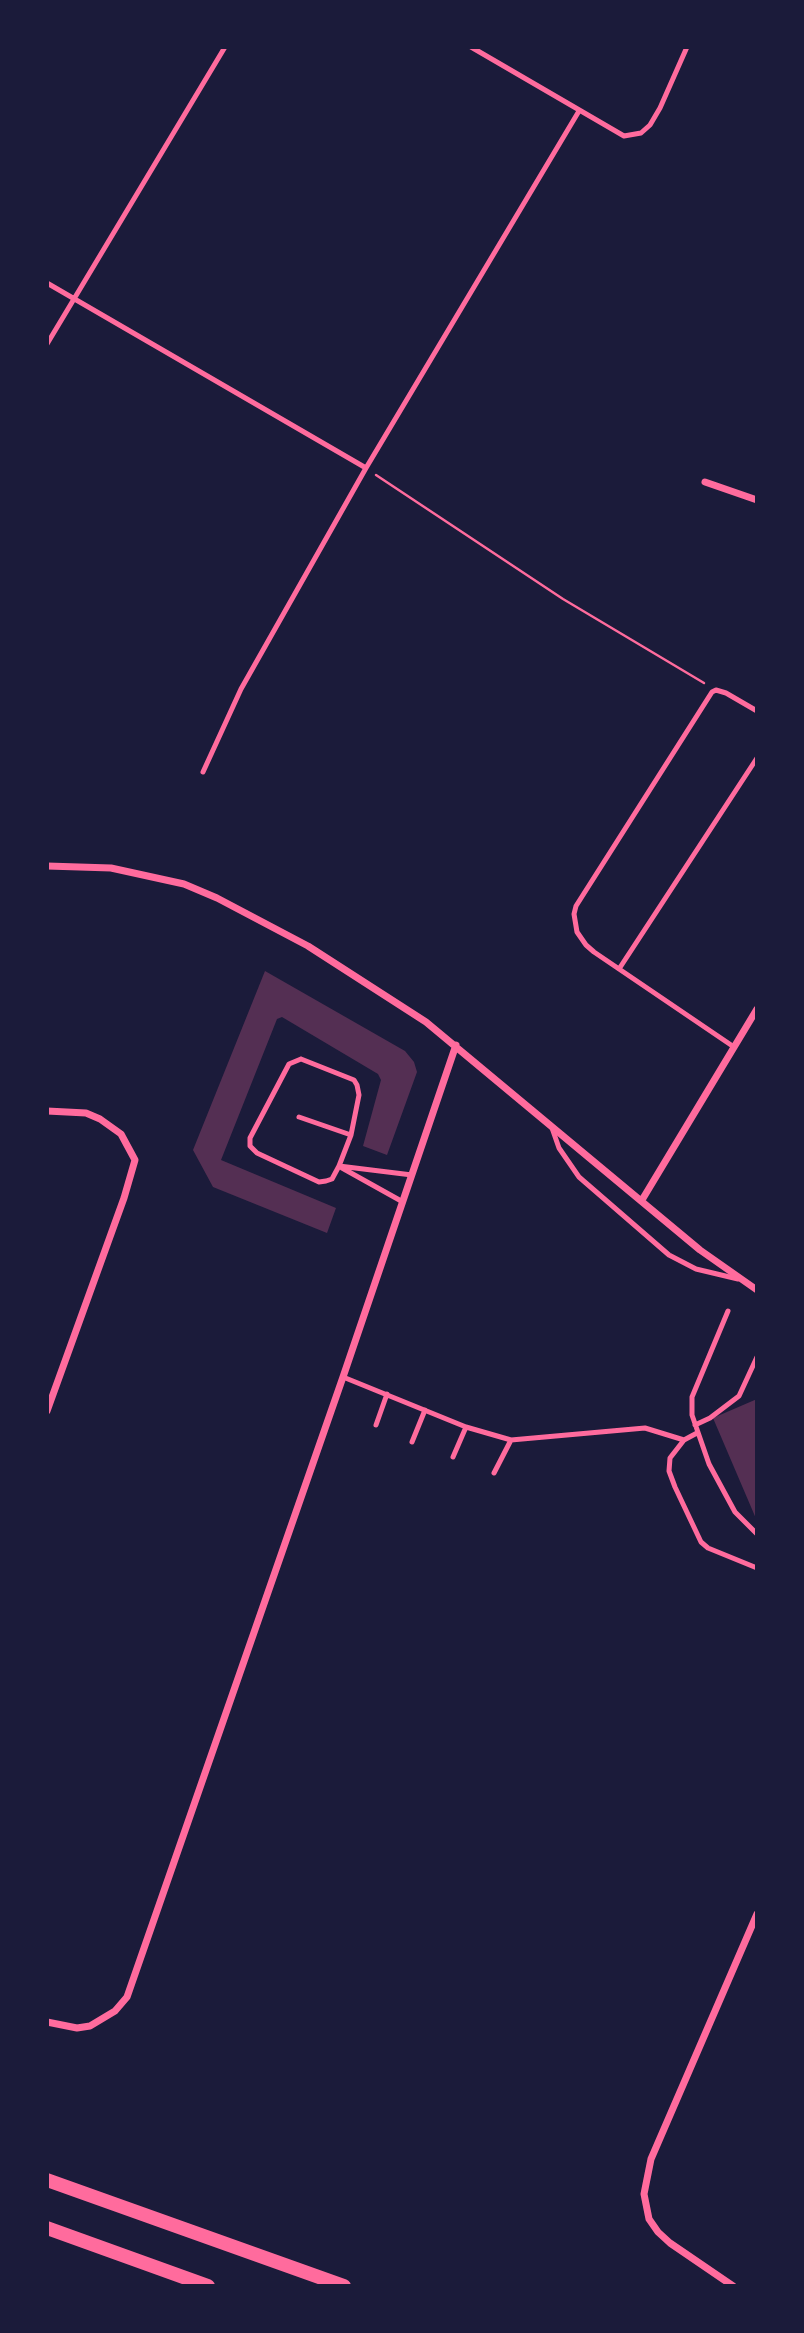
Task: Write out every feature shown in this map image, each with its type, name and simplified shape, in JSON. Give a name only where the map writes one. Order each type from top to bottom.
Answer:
[{"type":"main road","points":[[47,2180],[344,2286]]},
{"type":"main road","points":[[47,2228],[208,2286]]},
{"type":"street","points":[[705,482],[757,500]]},
{"type":"street","points":[[47,866],[111,868],[184,884],[217,898],[308,946],[426,1022],[701,1250],[757,1290]]},
{"type":"street","points":[[642,1200],[757,1009]]},
{"type":"street","points":[[47,2022],[77,2028],[90,2026],[115,2011],[127,1997],[456,1045]]},
{"type":"street","points":[[47,1111],[86,1113],[100,1118],[121,1134],[135,1160],[124,1198],[47,1411]]},
{"type":"street","points":[[733,2286],[678,2249],[658,2232],[649,2219],[644,2194],[652,2159],[757,1914]]},
{"type":"lane","points":[[47,344],[225,47]]},
{"type":"lane","points":[[471,47],[624,136],[641,133],[650,125],[687,47]]},
{"type":"lane","points":[[203,772],[241,689],[366,468],[579,111]]},
{"type":"lane","points":[[47,283],[366,468]]},
{"type":"lane","points":[[734,1047],[586,945],[576,926],[574,914],[576,906],[708,697],[716,690],[757,711]]},
{"type":"lane","points":[[619,969],[757,758]]},
{"type":"lane","points":[[301,1059],[354,1080],[359,1095],[351,1135],[332,1179],[319,1182],[257,1153],[250,1146],[250,1138],[289,1064],[301,1059]]},
{"type":"lane","points":[[299,1116],[351,1135]]},
{"type":"lane","points":[[550,1124],[559,1148],[579,1177],[669,1255],[696,1269],[741,1279]]},
{"type":"lane","points":[[339,1166],[412,1175]]},
{"type":"lane","points":[[339,1166],[403,1202]]},
{"type":"lane","points":[[728,1311],[692,1397],[692,1415],[709,1464],[735,1512],[757,1534]]},
{"type":"lane","points":[[695,1425],[710,1418],[739,1396],[757,1357]]},
{"type":"lane","points":[[343,1377],[466,1427],[511,1440],[645,1428],[684,1440]]},
{"type":"lane","points":[[376,1425],[387,1394]]},
{"type":"lane","points":[[412,1442],[425,1410]]},
{"type":"lane","points":[[453,1457],[466,1427]]},
{"type":"lane","points":[[697,1433],[684,1440],[670,1458],[669,1471],[701,1542],[708,1548],[757,1568]]},
{"type":"lane","points":[[494,1473],[511,1440]]},
{"type":"path","points":[[366,468],[563,599],[716,690]]},
{"type":"building","points":[[265,971],[405,1051],[414,1062],[417,1072],[387,1155],[363,1146],[381,1080],[378,1074],[282,1017],[277,1019],[221,1160],[336,1208],[327,1233],[213,1187],[193,1150]]},
{"type":"building","points":[[757,1399],[757,1521],[713,1418]]}]
